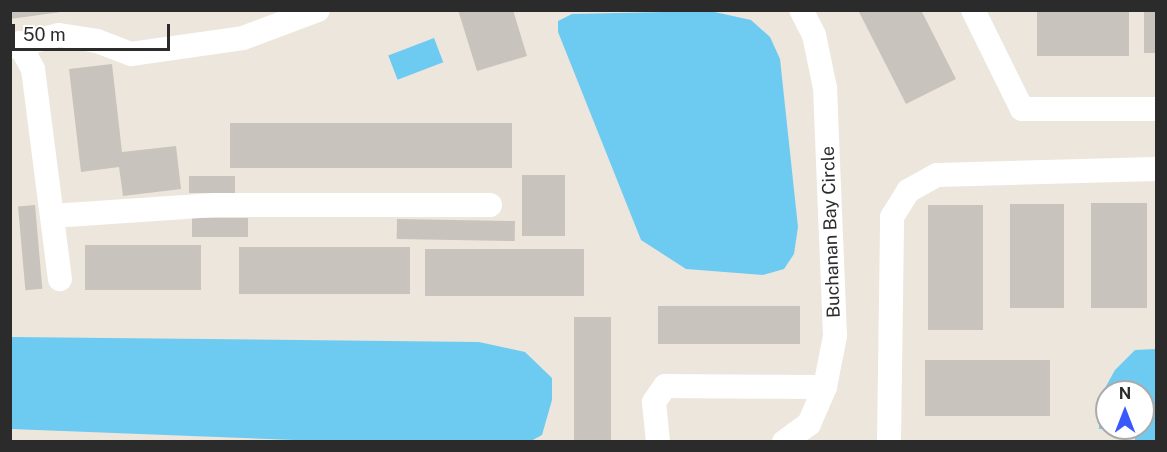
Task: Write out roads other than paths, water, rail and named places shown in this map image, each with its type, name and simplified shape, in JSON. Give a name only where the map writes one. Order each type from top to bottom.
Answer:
[{"type":"street","points":[[60,279],[33,69],[15,45],[59,35],[96,40],[131,54],[243,38],[318,10]]},
{"type":"street","name":"Buchanan Bay Circle","points":[[784,441],[809,424],[825,387],[835,336],[825,88],[814,35],[801,10]]},
{"type":"street","points":[[973,10],[1022,109],[1156,109]]},
{"type":"street","points":[[889,441],[892,217],[908,190],[937,175],[1156,169]]},
{"type":"street","points":[[52,216],[215,205],[490,205]]},
{"type":"street","points":[[657,441],[654,402],[665,386],[825,387]]},
{"type":"water","points":[[710,11],[751,20],[770,37],[780,59],[798,227],[794,254],[784,269],[763,275],[686,269],[641,240],[558,32],[558,21],[572,14]]},
{"type":"water","points":[[434,38],[443,62],[398,80],[388,56]]},
{"type":"water","points":[[11,337],[479,342],[525,352],[552,378],[552,400],[542,435],[531,441],[322,441],[11,429]]},
{"type":"water","points":[[1156,349],[1156,441],[1135,441],[1155,440],[1155,380],[1109,380],[1115,370],[1135,350]]}]
